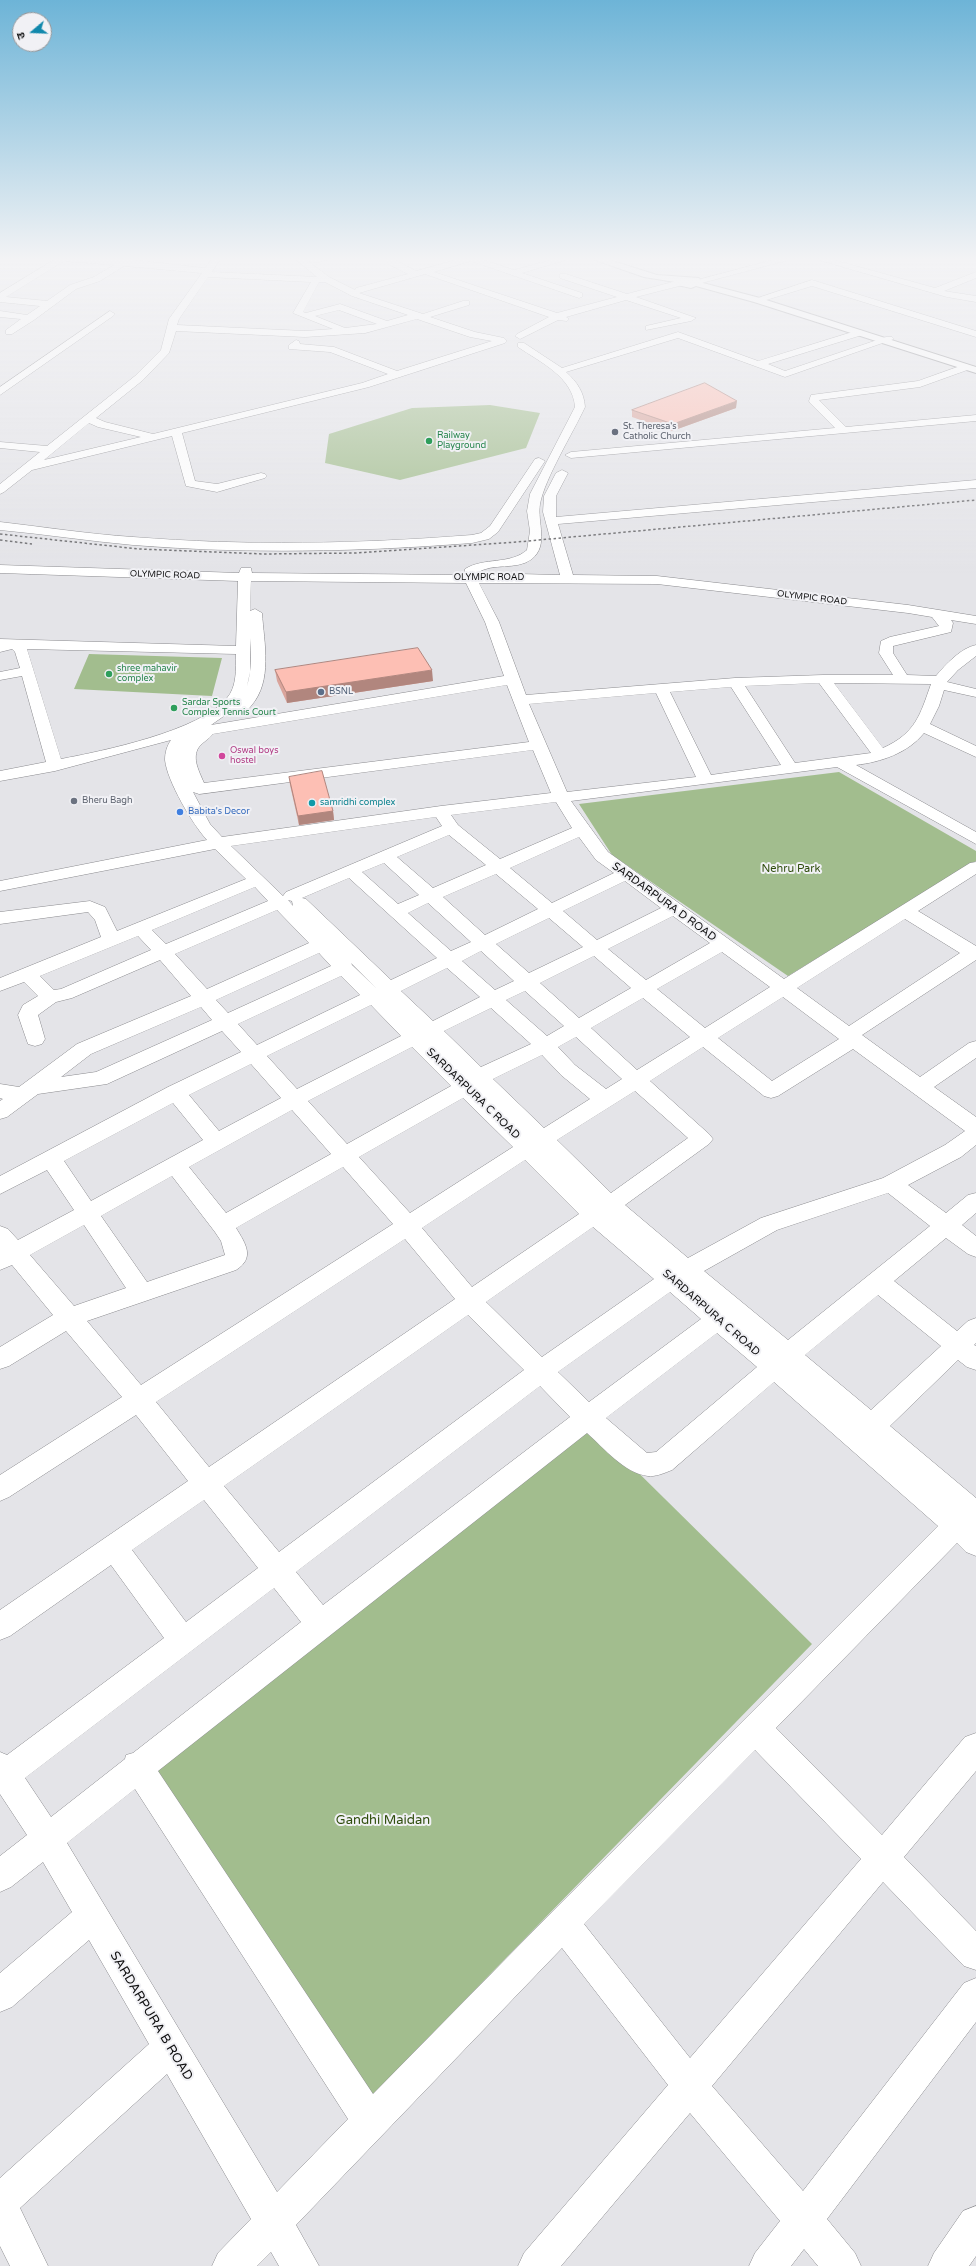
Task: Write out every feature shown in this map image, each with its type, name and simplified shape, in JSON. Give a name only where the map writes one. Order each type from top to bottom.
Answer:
[{"type":"highway","points":[[960,364],[973,368]]},
{"type":"street","points":[[0,392],[40,364]]},
{"type":"street","points":[[0,490],[31,467],[139,378],[153,364]]},
{"type":"street","points":[[369,364],[398,375]]},
{"type":"street","points":[[31,467],[364,385],[435,364]]},
{"type":"street","points":[[470,575],[478,567],[521,560],[533,550],[536,531],[533,511],[536,494],[580,407],[578,392],[558,370],[549,364]]},
{"type":"street","points":[[559,364],[576,377],[591,402],[574,448],[550,496],[550,521],[567,575]]},
{"type":"street","points":[[566,369],[583,364]]},
{"type":"street","points":[[758,364],[785,374],[815,364]]},
{"type":"street","points":[[841,428],[814,401],[815,397],[920,384],[973,368]]},
{"type":"street","points":[[574,448],[841,428],[976,415]]},
{"type":"street","points":[[0,526],[104,538],[222,545],[349,546],[472,539],[485,536],[494,529],[543,453],[561,446],[574,448],[976,418]]},
{"type":"street","points":[[89,419],[102,425],[125,431],[157,436]]},
{"type":"street","points":[[176,432],[190,484],[217,488],[261,476]]},
{"type":"street","points":[[0,445],[51,450]]},
{"type":"street","points":[[550,521],[976,484]]},
{"type":"street","name":"OLYMPIC ROAD","points":[[0,562],[250,574]]},
{"type":"street","name":"OLYMPIC ROAD","points":[[0,569],[250,574],[567,575],[657,577],[910,602],[976,612]]},
{"type":"street","name":"SARDARPURA C ROAD","points":[[250,574],[243,650],[243,672],[239,690],[234,700],[204,728],[191,743],[188,751],[188,760],[206,807],[217,822],[226,841],[258,880],[286,899],[321,945],[344,967],[381,992]]},
{"type":"street","name":"SARDARPURA C ROAD","points":[[250,574],[258,668],[256,684],[249,702],[237,713],[178,741],[173,752],[173,762],[192,808],[203,826],[226,841],[536,1143],[602,1210],[780,1361],[971,1519]]},
{"type":"street","name":"SARDARPURA D ROAD","points":[[470,575],[492,622],[514,679],[520,700],[561,797],[581,830],[602,856],[850,1038],[974,1125]]},
{"type":"street","name":"OLYMPIC ROAD","points":[[657,577],[976,620]]},
{"type":"street","points":[[903,680],[886,652],[886,644],[895,640],[946,629],[946,623],[937,614]]},
{"type":"street","points":[[0,642],[15,644],[243,650]]},
{"type":"street","points":[[0,648],[15,644]]},
{"type":"street","points":[[15,644],[22,651],[54,766]]},
{"type":"street","points":[[0,886],[226,841],[441,811],[706,780],[872,758],[913,738],[922,726],[940,682],[959,662],[976,649]]},
{"type":"street","points":[[0,676],[28,671]]},
{"type":"street","points":[[0,776],[54,766],[204,728],[514,679]]},
{"type":"street","points":[[823,679],[880,754]]},
{"type":"street","points":[[520,700],[660,687],[735,682],[823,679],[940,682],[976,693]]},
{"type":"street","points":[[735,682],[792,769]]},
{"type":"street","points":[[660,687],[706,780]]},
{"type":"street","points":[[922,726],[976,752]]},
{"type":"street","points":[[198,789],[539,745]]},
{"type":"street","points":[[839,762],[976,839]]},
{"type":"street","points":[[441,811],[451,828],[552,910],[702,1037],[771,1091],[975,953],[906,912]]},
{"type":"street","points":[[35,1039],[28,1015],[30,1010],[50,997],[65,994],[164,953],[451,828]]},
{"type":"street","points":[[396,911],[581,830]]},
{"type":"street","points":[[0,1626],[602,1210],[702,1139],[484,942],[386,856]]},
{"type":"street","points":[[0,1489],[604,1099],[976,867]]},
{"type":"street","points":[[351,871],[545,1046],[568,1070],[604,1099]]},
{"type":"street","points":[[0,1186],[175,1092],[626,874]]},
{"type":"street","points":[[42,877],[46,911]]},
{"type":"street","points":[[0,985],[258,880]]},
{"type":"street","points":[[0,918],[90,906],[95,908],[102,916],[111,939]]},
{"type":"street","points":[[321,1625],[278,1570],[205,1484],[139,1400],[69,1317],[5,1249],[89,1212],[295,1099],[528,982],[595,946],[673,909]]},
{"type":"street","points":[[140,928],[408,1226],[470,1301],[587,1417],[639,1462],[649,1466],[656,1465],[945,1224],[976,1201]]},
{"type":"street","points":[[223,1225],[472,1082],[545,1046],[644,987],[722,944]]},
{"type":"street","points":[[0,1112],[84,1049],[204,998],[321,945]]},
{"type":"street","points":[[0,1091],[30,1091],[100,1079],[344,967]]},
{"type":"street","points":[[27,974],[50,997]]},
{"type":"street","points":[[920,1088],[976,1048]]},
{"type":"street","points":[[175,1092],[216,1142]]},
{"type":"street","points":[[1,1769],[182,1641],[541,1371],[679,1275],[769,1224],[891,1184],[953,1151],[974,1125]]},
{"type":"street","points":[[51,1158],[89,1212],[142,1293]]},
{"type":"street","points":[[0,1359],[69,1317],[234,1261],[238,1255],[237,1250],[223,1225],[175,1165]]},
{"type":"street","points":[[891,1184],[976,1248]]},
{"type":"street","name":"SARDARPURA C ROAD","points":[[679,1275],[718,1319],[872,1426],[971,1519]]},
{"type":"street","points":[[877,1281],[976,1360]]},
{"type":"street","points":[[0,1876],[137,1766],[321,1625],[587,1417],[718,1319]]},
{"type":"street","points":[[872,1426],[976,1328]]},
{"type":"street","points":[[231,2266],[563,1923],[755,1728],[971,1519]]},
{"type":"street","points":[[114,1547],[182,1641]]},
{"type":"street","points":[[755,1728],[976,1954]]},
{"type":"street","points":[[537,2266],[691,2087],[976,1748]]},
{"type":"street","points":[[137,1766],[371,2122]]},
{"type":"street","name":"SARDARPURA B ROAD","points":[[1,1769],[47,1839],[300,2266]]},
{"type":"street","points":[[0,1995],[92,1916]]},
{"type":"street","points":[[563,1923],[691,2087],[842,2266]]},
{"type":"street","points":[[768,2266],[976,1995]]},
{"type":"street","points":[[0,2202],[170,2048]]},
{"type":"street","points":[[0,2206],[29,2266]]},
{"type":"street","points":[[947,2266],[976,2224]]},
{"type":"green space","name":"Railway Playground","points":[[490,405],[540,413],[526,448],[400,480],[325,463],[329,434],[412,408]]},
{"type":"green space","points":[[89,654],[222,658],[212,696],[74,689]]},
{"type":"green space","name":"Nehru Park","points":[[839,772],[976,851],[976,861],[788,976],[612,855],[579,804]]},
{"type":"green space","name":"Gandhi Maidan","points":[[590,1425],[812,1644],[352,2116],[139,1780]]},
{"type":"building","points":[[705,383],[737,401],[673,424],[632,410]]},
{"type":"building","points":[[418,648],[432,670],[286,692],[275,670]]},
{"type":"building","name":"samridhi complex","points":[[322,771],[333,811],[298,816],[289,777]]},
{"type":"railway","points":[[0,534],[139,549],[264,554],[356,553],[517,542],[976,500]]},
{"type":"railway","points":[[0,540],[32,544]]},
{"type":"place","name":"St. Theresa's Catholic Church","points":[[615,432]]},
{"type":"place","name":"Railway Playground","points":[[429,441]]},
{"type":"place","name":"shree mahavir complex","points":[[109,674]]},
{"type":"place","name":"BSNL","points":[[321,692]]},
{"type":"place","name":"Sardar Sports Complex Tennis Court","points":[[174,708]]},
{"type":"place","name":"Oswal boys hostel","points":[[222,756]]},
{"type":"place","name":"Bheru Bagh","points":[[74,801]]},
{"type":"place","name":"samridhi complex","points":[[312,803]]},
{"type":"place","name":"Babita's Decor","points":[[180,812]]}]
